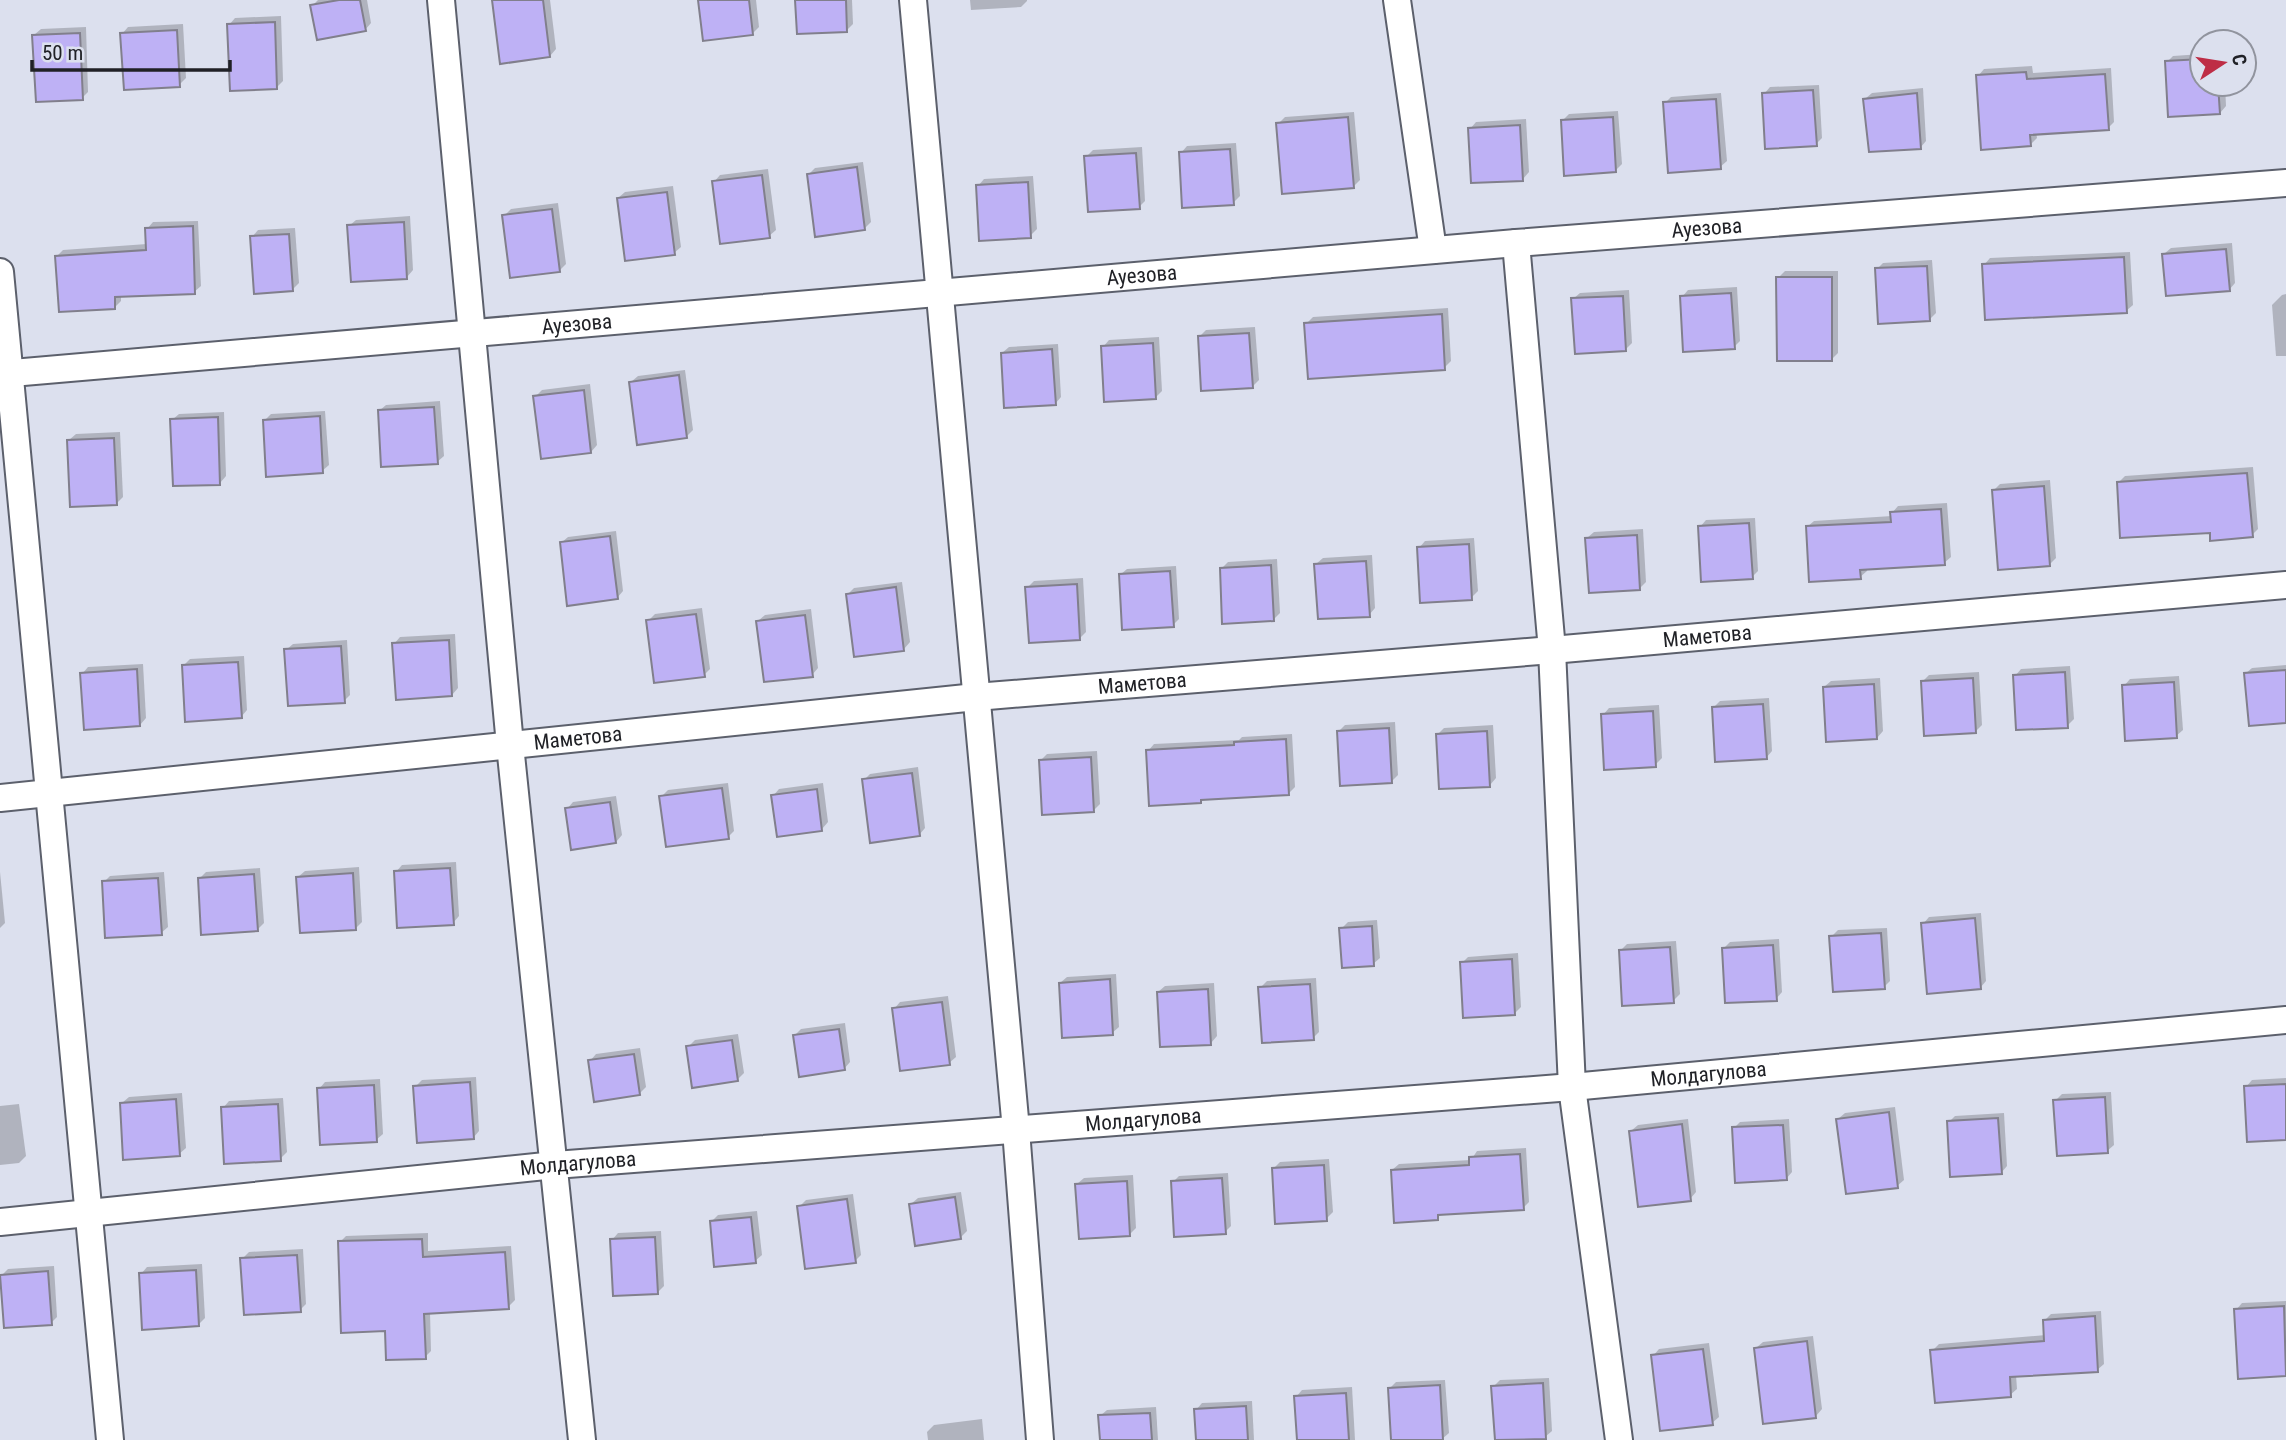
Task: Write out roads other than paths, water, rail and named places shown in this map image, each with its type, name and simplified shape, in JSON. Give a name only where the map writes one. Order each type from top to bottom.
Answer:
[{"type":"street","points":[[441,0],[510,745],[582,1440]]},
{"type":"street","points":[[913,0],[1016,1130],[1040,1440]]},
{"type":"street","points":[[1396,0],[1433,250]]},
{"type":"street","name":"Ауезова","points":[[5,374],[1516,243],[2286,183]]},
{"type":"street","points":[[1516,243],[1552,650],[1572,1087],[1619,1440]]},
{"type":"street","points":[[0,272],[5,374],[49,793],[110,1440]]},
{"type":"street","name":"Маметова","points":[[0,798],[976,697],[1552,650],[2286,585]]},
{"type":"street","name":"Молдагулова","points":[[0,1222],[555,1165],[1572,1087],[2286,1020]]}]
